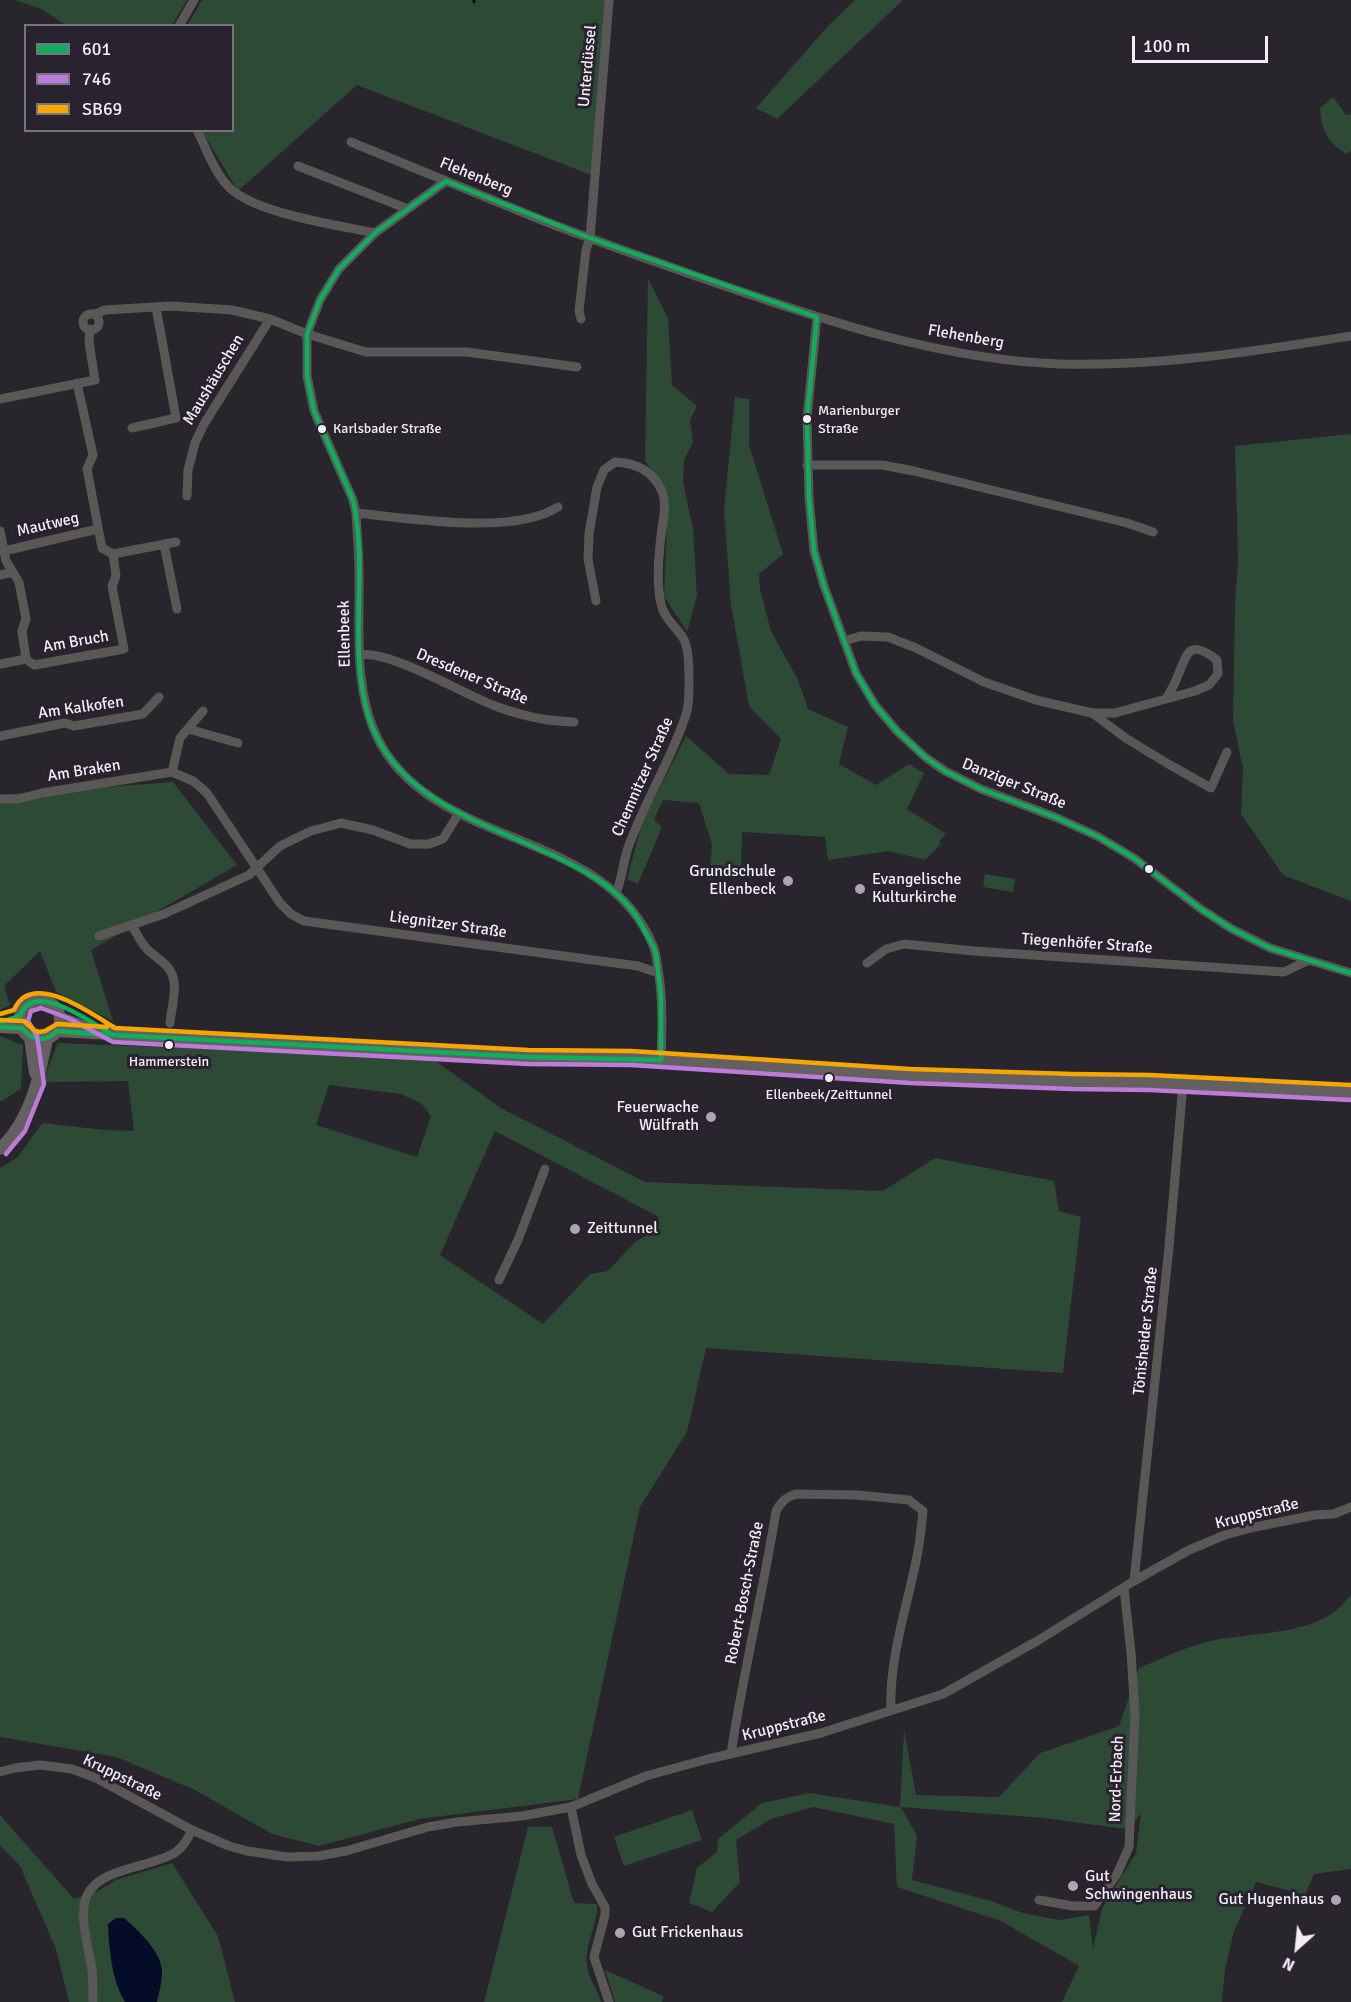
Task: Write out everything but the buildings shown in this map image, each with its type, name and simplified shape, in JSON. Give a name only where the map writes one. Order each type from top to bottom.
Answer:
[{"type":"main road","points":[[38,1069],[26,1032],[26,1005],[31,1002],[48,1001],[54,1005],[61,1018],[102,1034]]},
{"type":"main road","points":[[0,1149],[19,1127],[28,1108],[37,1083],[38,1069],[46,1042],[57,1031],[61,1018]]},
{"type":"main road","points":[[0,1022],[46,1042]]},
{"type":"main road","points":[[0,1027],[26,1032]]},
{"type":"main road","points":[[57,1031],[528,1057],[631,1058],[910,1076],[1183,1084],[1351,1093]]},
{"type":"street","points":[[181,24],[194,0]]},
{"type":"street","name":"Unterdüssel","points":[[590,238],[609,0]]},
{"type":"street","points":[[198,132],[225,183],[237,196],[277,211],[375,233]]},
{"type":"street","name":"Flehenberg","points":[[351,142],[590,238],[818,316],[934,348],[1002,359],[1060,364],[1177,359],[1351,336]]},
{"type":"street","points":[[298,166],[408,209]]},
{"type":"street","name":"Ellenbeek","points":[[446,181],[375,233],[339,269],[321,300],[307,334],[307,376],[314,411],[356,513],[362,688],[377,737],[400,771],[420,789],[459,813],[557,855],[588,873],[616,893],[644,927],[655,950],[658,973],[663,1017],[661,1060]]},
{"type":"street","points":[[581,319],[579,311],[586,250],[590,238]]},
{"type":"street","points":[[0,399],[94,380],[89,342],[90,329],[93,330],[98,326],[99,320],[95,314],[105,310],[170,306],[232,310],[270,319],[307,334],[366,352],[467,352],[577,367]]},
{"type":"street","points":[[132,428],[176,418],[156,307]]},
{"type":"street","name":"Danziger Straße","points":[[818,316],[808,397],[807,465],[814,551],[824,586],[856,673],[875,705],[897,731],[925,757],[945,771],[981,789],[1055,817],[1097,836],[1134,858],[1201,909],[1232,929],[1270,948],[1351,973]]},
{"type":"street","name":"Maushäuschen","points":[[187,496],[188,470],[195,443],[204,424],[270,319]]},
{"type":"street","points":[[77,383],[93,455],[87,469],[102,548],[113,554],[176,542]]},
{"type":"street","name":"Chemnitzer Straße","points":[[596,601],[588,559],[589,534],[597,486],[604,470],[615,462],[640,466],[653,477],[663,493],[664,521],[659,562],[661,606],[667,618],[685,641],[688,652],[689,694],[686,715],[666,767],[628,846],[621,881],[616,893]]},
{"type":"street","points":[[807,465],[882,465],[914,471],[1127,523],[1153,532]]},
{"type":"street","points":[[356,513],[451,522],[496,522],[529,520],[558,507]]},
{"type":"street","name":"Mautweg","points":[[4,551],[99,529]]},
{"type":"street","name":"Mautweg","points":[[0,531],[6,561],[19,582],[26,619],[22,631],[26,659]]},
{"type":"street","points":[[164,544],[177,609]]},
{"type":"street","name":"Am Bruch","points":[[0,664],[26,659],[34,665],[124,649],[112,586],[116,576],[113,554]]},
{"type":"street","points":[[0,574],[13,572]]},
{"type":"street","points":[[844,641],[861,636],[888,637],[916,648],[984,682],[1036,700],[1092,713],[1115,713],[1195,691],[1209,685],[1218,674],[1217,660],[1205,651],[1193,650],[1185,656],[1177,679],[1167,697]]},
{"type":"street","name":"Dresdener Straße","points":[[360,655],[369,654],[395,661],[493,705],[529,717],[548,721],[574,722]]},
{"type":"street","name":"Am Kalkofen","points":[[0,736],[64,723],[74,726],[143,714],[159,697]]},
{"type":"street","points":[[203,711],[180,738],[172,772],[193,782],[207,793],[258,868]]},
{"type":"street","points":[[1092,713],[1127,739],[1212,788],[1227,752]]},
{"type":"street","points":[[188,729],[238,742]]},
{"type":"street","name":"Am Braken","points":[[0,799],[18,799],[172,772]]},
{"type":"street","points":[[99,936],[164,914],[249,875],[280,846],[311,831],[341,823],[373,830],[410,844],[429,844],[443,839],[459,813]]},
{"type":"street","name":"Liegnitzer Straße","points":[[258,868],[280,903],[291,914],[304,921],[638,966],[658,973]]},
{"type":"street","points":[[132,926],[147,950],[160,958],[171,970],[174,990],[170,1023]]},
{"type":"street","name":"Tiegenhöfer Straße","points":[[867,963],[886,949],[904,944],[974,951],[1284,972],[1307,961]]},
{"type":"street","name":"Tönisheider Straße","points":[[1134,1581],[1170,1247],[1183,1084]]},
{"type":"street","points":[[499,1280],[518,1240],[545,1169]]},
{"type":"street","name":"Robert-Bosch-Straße","points":[[731,1754],[776,1511],[789,1496],[796,1494],[857,1494],[909,1500],[923,1511],[916,1560],[891,1677],[891,1711]]},
{"type":"street","name":"Kruppstraße","points":[[0,1773],[15,1768],[40,1766],[72,1769],[96,1778],[192,1830],[229,1846],[288,1857],[319,1856],[346,1851],[428,1827],[571,1807],[646,1776],[821,1733],[923,1701],[954,1688],[1037,1641],[1189,1550],[1225,1535],[1315,1515],[1334,1514],[1351,1507]]},
{"type":"street","name":"Nord-Erbach","points":[[1039,1900],[1074,1906],[1094,1906],[1117,1874],[1129,1847],[1135,1713],[1124,1588]]},
{"type":"street","points":[[571,1807],[581,1855],[592,1884],[605,1906],[605,1915],[594,1957],[609,2002]]},
{"type":"street","points":[[93,2002],[92,1972],[84,1908],[88,1893],[108,1876],[176,1852],[192,1830]]},
{"type":"green space","points":[[15,0],[187,0],[173,24],[64,24],[41,9]]},
{"type":"green space","points":[[202,0],[605,0],[594,176],[357,85],[238,191],[203,132],[234,132],[234,24],[188,24]]},
{"type":"green space","points":[[855,0],[903,0],[777,119],[756,108],[829,25]]},
{"type":"green space","points":[[1333,97],[1346,115],[1351,114],[1351,151],[1346,154],[1326,135],[1322,123],[1320,108]]},
{"type":"green space","points":[[648,278],[668,318],[672,385],[697,406],[690,420],[693,442],[684,460],[683,482],[693,529],[697,596],[687,632],[664,596],[668,494],[645,461]]},
{"type":"green space","points":[[735,397],[749,399],[749,445],[783,554],[759,574],[760,589],[771,631],[798,680],[808,709],[848,727],[839,764],[876,785],[909,764],[924,773],[907,809],[946,834],[939,842],[941,844],[925,860],[889,851],[828,860],[825,837],[742,832],[741,869],[709,880],[712,845],[699,803],[663,800],[654,820],[662,827],[638,884],[627,879],[642,823],[686,736],[729,774],[769,775],[781,739],[749,706],[731,605],[724,510]]},
{"type":"green space","points":[[1351,434],[1351,901],[1283,875],[1241,814],[1243,768],[1233,721],[1238,559],[1235,446]]},
{"type":"green space","points":[[173,782],[237,865],[91,950],[113,1021],[56,992],[40,951],[4,986],[10,1005],[0,1010],[0,795]]},
{"type":"green space","points":[[985,874],[1015,879],[1013,892],[983,887]]},
{"type":"green space","points":[[0,1036],[23,1045],[21,1089],[0,1102]]},
{"type":"green space","points":[[58,1043],[431,1058],[501,1108],[645,1182],[883,1191],[935,1158],[1054,1181],[1059,1211],[1081,1217],[1063,1373],[706,1348],[687,1432],[640,1507],[578,1799],[419,1819],[319,1846],[272,1834],[193,1789],[116,1757],[0,1737],[0,1168],[18,1157],[42,1123],[134,1131],[128,1081],[42,1082]],"holes":[[[329,1085],[401,1094],[422,1104],[431,1116],[417,1157],[316,1125]],[[495,1131],[659,1217],[652,1232],[635,1242],[608,1271],[590,1274],[543,1324],[440,1255]]]},
{"type":"green space","points":[[1351,1594],[1351,1869],[1314,1874],[1305,1895],[1256,1882],[1234,1931],[1225,1970],[1222,2002],[1062,2002],[1079,1966],[1001,1921],[897,1887],[894,1824],[813,1807],[771,1819],[736,1840],[740,1882],[712,1912],[689,1903],[697,1868],[717,1852],[718,1839],[762,1803],[810,1793],[900,1807],[904,1730],[916,1795],[999,1797],[1040,1753],[1119,1726],[1139,1668],[1176,1652],[1218,1639],[1302,1627],[1321,1620],[1338,1609]],"holes":[[[901,1807],[1043,1818],[1126,1829],[1141,1814],[1136,1853],[1102,1909],[1093,1949],[1089,1915],[1059,1920],[1023,1913],[991,1901],[912,1880],[917,1836]]]},
{"type":"green space","points":[[692,1810],[702,1840],[624,1866],[614,1837]]},
{"type":"green space","points":[[0,1815],[74,1899],[100,1890],[116,1880],[172,1863],[218,1936],[235,2002],[69,2002],[56,1949],[20,1866],[0,1845]]},
{"type":"green space","points":[[528,1827],[552,1827],[574,1903],[597,1904],[587,1966],[601,2002],[484,2002]]},
{"type":"green space","points":[[605,1970],[663,1996],[662,2002],[615,2002]]},
{"type":"water","points":[[116,1918],[124,1918],[136,1929],[149,1943],[158,1958],[162,1973],[157,2002],[125,2002],[112,1964],[108,1934],[108,1924]]},
{"type":"transit line","name":"601","points":[[446,181],[375,233],[339,269],[320,300],[307,334],[307,376],[314,411],[353,500],[359,554],[359,664],[369,718],[385,751],[407,777],[435,799],[597,879],[631,909],[656,954],[661,996],[661,1060]]},
{"type":"transit line","name":"601","points":[[446,181],[590,238],[817,317]]},
{"type":"transit line","name":"601","points":[[817,317],[807,418],[809,498],[814,551],[824,586],[856,673],[875,705],[897,731],[925,757],[945,771],[981,789],[1055,817],[1097,836],[1134,858],[1201,909],[1232,929],[1270,948],[1351,973]]},
{"type":"transit line","name":"SB69","points":[[0,1014],[14,1010],[22,998],[34,994],[47,994],[77,1005],[115,1028],[528,1050],[631,1051],[910,1069],[1150,1075],[1351,1085]]},
{"type":"transit line","name":"601","points":[[0,1022],[20,1016],[27,1005],[37,1001],[50,1002],[64,1007],[113,1035],[528,1057],[661,1060]]},
{"type":"transit line","name":"746","points":[[6,1154],[25,1131],[44,1084],[37,1036],[28,1021],[31,1011],[41,1008],[68,1018],[113,1042],[528,1064],[631,1065],[910,1083],[1150,1090],[1351,1100]]},
{"type":"transit line","name":"SB69","points":[[0,1020],[24,1021],[39,1032],[57,1024],[107,1027]]},
{"type":"transit line","name":"601","points":[[0,1027],[22,1028],[30,1036],[39,1039],[48,1037],[57,1031],[108,1035]]},
{"type":"place","name":"Marienburger Straße","points":[[807,419]]},
{"type":"place","name":"Karlsbader Straße","points":[[322,429]]},
{"type":"place","name":"Grundschule Ellenbeck","points":[[788,881]]},
{"type":"place","name":"Evangelische Kulturkirche","points":[[860,889]]},
{"type":"place","name":"Hammerstein","points":[[169,1045]]},
{"type":"place","name":"Ellenbeek/Zeittunnel","points":[[829,1078]]},
{"type":"place","name":"Feuerwache Wülfrath","points":[[711,1117]]},
{"type":"place","name":"Zeittunnel","points":[[575,1229]]},
{"type":"place","name":"Gut Schwingenhaus","points":[[1073,1886]]},
{"type":"place","name":"Gut Hugenhaus","points":[[1336,1900]]},
{"type":"place","name":"Gut Frickenhaus","points":[[620,1933]]}]
